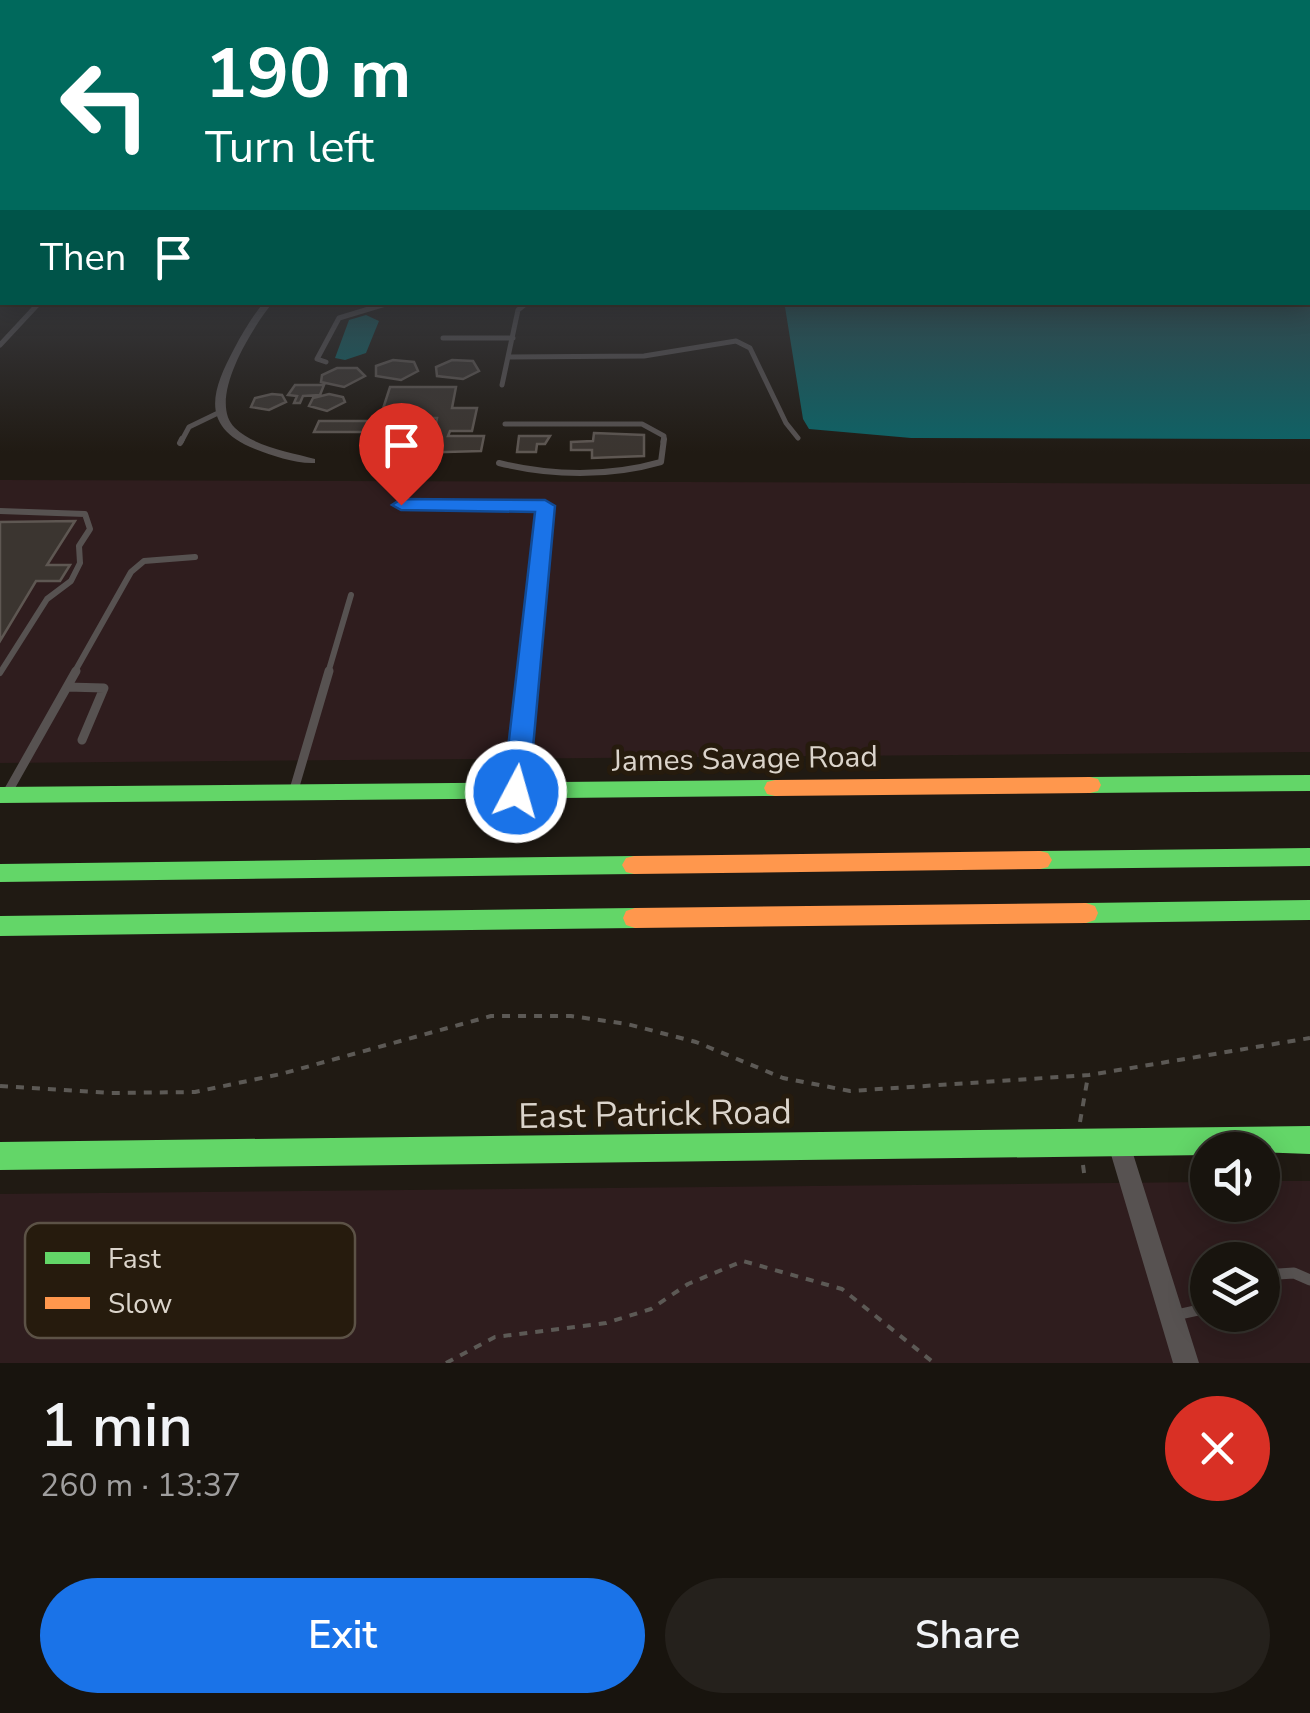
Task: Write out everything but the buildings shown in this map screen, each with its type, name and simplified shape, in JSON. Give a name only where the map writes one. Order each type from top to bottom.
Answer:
[{"type":"main road","name":"James Savage Road","points":[[3,795],[1310,784]]},
{"type":"main road","points":[[0,873],[1310,857]]},
{"type":"main road","points":[[0,926],[1310,910]]},
{"type":"main road","name":"East Patrick Road","points":[[0,1156],[1310,1140]]},
{"type":"street","points":[[254,326],[216,396],[218,412],[233,433],[264,450],[311,461]]},
{"type":"street","points":[[1118,1142],[1186,1363]]},
{"type":"lane","points":[[0,345],[18,326]]},
{"type":"lane","points":[[326,362],[317,359],[335,326]]},
{"type":"lane","points":[[502,386],[515,326]]},
{"type":"lane","points":[[443,338],[512,338]]},
{"type":"lane","points":[[508,357],[644,356],[736,341],[750,348],[786,423],[798,438]]},
{"type":"lane","points":[[180,443],[188,428],[218,412]]},
{"type":"lane","points":[[499,463],[531,470],[629,469],[661,462],[665,453],[664,436],[642,424],[506,424]]},
{"type":"lane","points":[[401,505],[545,506],[516,792]]},
{"type":"lane","points":[[0,511],[86,514],[90,529],[80,546],[80,564],[70,581],[47,598],[0,673]]},
{"type":"lane","points":[[3,795],[131,572],[144,561],[195,557]]},
{"type":"lane","points":[[293,793],[351,595]]},
{"type":"lane","points":[[67,687],[104,688],[82,740]]},
{"type":"lane","points":[[1280,1274],[1294,1273],[1310,1280]]},
{"type":"lane","points":[[1172,1315],[1190,1312]]},
{"type":"path","points":[[0,1086],[110,1093],[195,1092],[280,1074],[491,1016],[571,1016],[628,1024],[696,1042],[783,1078],[850,1091],[1089,1074],[1310,1038]]},
{"type":"path","points":[[446,1363],[495,1337],[606,1323],[652,1308],[688,1284],[743,1261],[842,1289],[934,1363]]},
{"type":"shaded area","points":[[0,480],[1310,484],[1310,752],[0,763]]},
{"type":"shaded area","points":[[1280,1181],[1310,1181],[1310,1363],[0,1363],[0,1194],[1190,1182],[1190,1222],[1280,1222]]},
{"type":"water","points":[[347,326],[377,326],[366,353],[345,360],[335,358]]},
{"type":"water","points":[[788,326],[1310,326],[1310,439],[911,438],[809,429],[803,419]]},
{"type":"traffic: fast","points":[[1090,785],[1310,783]]},
{"type":"traffic: fast","points":[[0,795],[775,788]]},
{"type":"traffic: fast","points":[[1040,860],[1310,857]]},
{"type":"traffic: fast","points":[[0,873],[634,865]]},
{"type":"traffic: fast","points":[[1086,913],[1310,910]]},
{"type":"traffic: fast","points":[[0,926],[635,918]]},
{"type":"traffic: fast","points":[[0,1156],[1310,1140]]},
{"type":"traffic: slow","points":[[775,788],[1090,785]]},
{"type":"traffic: slow","points":[[634,865],[1040,860]]},
{"type":"traffic: slow","points":[[635,918],[1086,913]]},
{"type":"route","points":[[401,505],[545,506],[516,792]]}]
